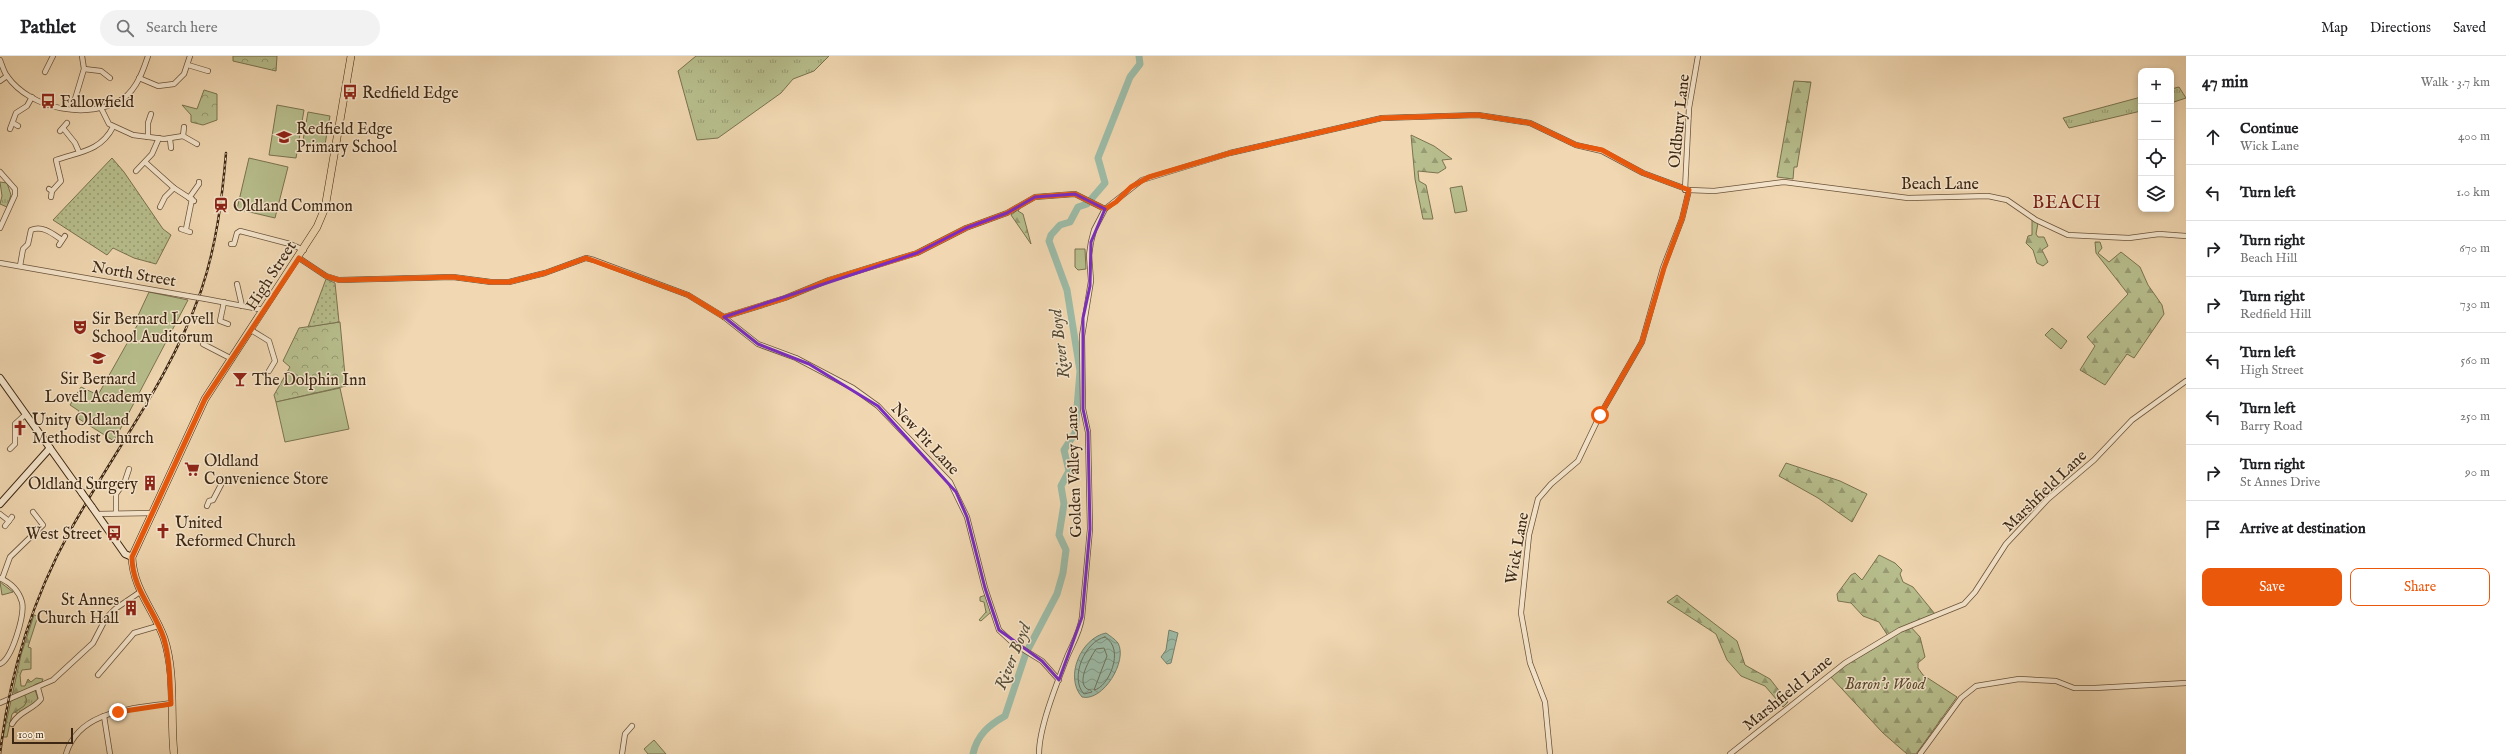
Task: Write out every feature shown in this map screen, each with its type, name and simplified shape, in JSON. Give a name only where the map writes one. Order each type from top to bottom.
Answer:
[{"type":"main road","name":"High Street","points":[[132,557],[154,513],[205,399],[299,258],[317,227],[325,208],[351,56]]},
{"type":"main road","points":[[132,557],[134,578],[158,626],[168,657],[174,754]]},
{"type":"street","points":[[45,72],[46,64],[53,56]]},
{"type":"street","points":[[72,109],[84,69],[82,56]]},
{"type":"street","points":[[0,60],[7,76],[32,97],[48,104],[72,109],[90,110],[101,108],[124,98],[140,78],[148,56]]},
{"type":"street","points":[[140,78],[151,84],[168,87],[180,81],[188,65],[190,56]]},
{"type":"street","name":"Oldbury Lane","points":[[1687,190],[1689,108],[1698,56]]},
{"type":"street","points":[[188,65],[208,70]]},
{"type":"street","points":[[84,69],[101,71],[110,78]]},
{"type":"street","points":[[0,81],[7,76]]},
{"type":"street","points":[[10,129],[16,113],[27,106],[32,97]]},
{"type":"street","points":[[101,108],[106,121],[113,127],[133,135],[170,139],[183,136],[197,144]]},
{"type":"street","points":[[148,137],[148,123],[151,114]]},
{"type":"street","name":"Beach Lane","points":[[1105,209],[1116,202],[1131,187],[1162,173],[1276,142],[1392,116],[1429,118],[1478,115],[1518,120],[1536,126],[1576,145],[1602,150],[1643,173],[1687,190],[1714,191],[1784,182],[1908,198],[1988,196],[2007,200],[2036,220],[2068,235],[2119,235],[2128,238],[2159,234],[2186,236]]},
{"type":"street","points":[[13,123],[18,126]]},
{"type":"street","points":[[66,123],[61,129],[75,143],[79,152]]},
{"type":"street","points":[[49,159],[56,160],[99,146],[107,139],[113,127]]},
{"type":"street","points":[[183,136],[184,127]]},
{"type":"street","points":[[136,171],[152,154],[159,138]]},
{"type":"street","points":[[170,139],[171,148]]},
{"type":"street","points":[[51,192],[61,181],[56,160]]},
{"type":"street","points":[[145,162],[174,188],[192,199]]},
{"type":"street","points":[[0,172],[13,185],[15,195],[0,228]]},
{"type":"street","points":[[186,230],[192,199],[200,184],[199,182]]},
{"type":"street","points":[[160,207],[165,197],[174,188]]},
{"type":"street","name":"Wick Lane","points":[[1550,754],[1545,702],[1530,663],[1521,613],[1525,561],[1532,522],[1538,499],[1550,484],[1578,461],[1600,415],[1642,342],[1664,268],[1682,219],[1687,190]]},
{"type":"street","points":[[724,317],[785,298],[829,280],[917,253],[966,228],[1007,213],[1035,197],[1075,194],[1086,198],[1105,209]]},
{"type":"street","name":"Golden Valley Lane","points":[[1039,754],[1042,729],[1059,680],[1080,629],[1082,617],[1090,529],[1088,432],[1083,409],[1083,318],[1091,281],[1089,255],[1091,242],[1094,230],[1105,209]]},
{"type":"street","points":[[20,266],[23,249],[28,244],[31,230],[38,228],[48,230],[64,238],[59,245]]},
{"type":"street","points":[[231,244],[234,244],[237,233],[240,231],[290,244],[304,250]]},
{"type":"street","name":"New Pit Lane","points":[[299,258],[326,276],[339,280],[453,277],[491,282],[527,278],[586,258],[688,295],[724,317],[758,344],[809,364],[853,388],[878,406],[950,482],[967,517],[993,619],[1004,636],[1032,653],[1059,680]]},
{"type":"street","name":"North Street","points":[[0,262],[264,310]]},
{"type":"street","points":[[237,284],[242,306]]},
{"type":"street","points":[[224,302],[220,321],[228,324]]},
{"type":"street","points":[[251,330],[269,341],[275,361],[269,372]]},
{"type":"street","points":[[203,344],[233,359]]},
{"type":"street","points":[[0,378],[125,554],[132,557]]},
{"type":"street","name":"Marshfield Lane","points":[[1730,754],[1845,663],[1900,630],[1964,604],[1975,592],[2006,544],[2048,499],[2094,460],[2132,420],[2186,381]]},
{"type":"street","points":[[10,449],[16,444],[15,424],[26,414]]},
{"type":"street","points":[[1,500],[50,448]]},
{"type":"street","points":[[116,513],[116,494],[125,481],[129,470]]},
{"type":"street","points":[[207,506],[224,479]]},
{"type":"street","points":[[0,664],[5,661],[11,653],[23,607],[13,586],[1,579],[10,558],[43,525],[33,512]]},
{"type":"street","points":[[97,514],[154,513]]},
{"type":"street","points":[[0,514],[10,519],[5,526]]},
{"type":"street","points":[[0,703],[38,688],[53,680],[93,643],[106,618],[140,592]]},
{"type":"street","points":[[98,675],[134,633],[158,626]]},
{"type":"street","points":[[102,669],[105,674]]},
{"type":"street","points":[[1920,754],[1961,698],[1976,686],[2019,679],[2056,681],[2074,688],[2186,683]]},
{"type":"street","points":[[12,724],[16,717],[38,704],[41,699],[38,688]]},
{"type":"street","points":[[66,754],[69,743],[78,731],[94,719],[171,704]]},
{"type":"street","points":[[104,716],[110,754]]},
{"type":"street","points":[[622,754],[625,734],[632,726]]},
{"type":"highlighted area","points":[[1075,194],[1105,209],[1091,242],[1090,286],[1083,318],[1083,409],[1088,432],[1090,529],[1082,617],[1059,680],[1042,661],[999,630],[985,588],[967,517],[956,492],[878,406],[809,364],[758,344],[724,317],[917,253],[966,228],[1007,213],[1035,197]]},
{"type":"green space","points":[[233,56],[277,56],[276,71],[233,61]]},
{"type":"green space","points":[[696,56],[829,56],[814,71],[793,79],[781,93],[718,138],[697,140],[678,71]]},
{"type":"green space","points":[[1794,81],[1811,82],[1797,167],[1794,167],[1793,179],[1777,177]]},
{"type":"green space","points":[[2179,87],[2186,98],[2174,102],[2174,88]]},
{"type":"green space","points":[[204,90],[217,94],[217,120],[203,125],[191,122],[191,115],[182,105],[197,109]]},
{"type":"green space","points":[[2138,98],[2138,112],[2069,128],[2063,118]]},
{"type":"green space","points":[[277,105],[304,110],[296,158],[269,155]]},
{"type":"green space","points":[[308,112],[330,116],[324,150],[302,146]]},
{"type":"green space","points":[[1411,135],[1434,146],[1452,159],[1442,160],[1446,168],[1438,173],[1418,171],[1419,181],[1426,185],[1433,219],[1423,219],[1415,179]]},
{"type":"green space","points":[[112,158],[124,172],[163,229],[171,235],[156,264],[134,258],[113,248],[107,255],[53,220]]},
{"type":"green space","points":[[249,158],[288,167],[275,218],[237,209]]},
{"type":"green space","points":[[0,182],[7,183],[11,195],[7,207],[0,204],[2,196]]},
{"type":"green space","points":[[1462,186],[1467,211],[1455,213],[1450,188]]},
{"type":"green space","points":[[1020,208],[1018,211],[1023,214],[1031,244],[1011,215]]},
{"type":"green space","points":[[2032,219],[2038,223],[2036,234],[2038,237],[2044,237],[2048,246],[2042,250],[2048,262],[2043,266],[2037,263],[2033,250],[2026,243],[2028,236],[2032,235]]},
{"type":"green space","points":[[2095,242],[2100,242],[2102,248],[2098,253],[2109,262],[2121,252],[2140,267],[2148,285],[2162,305],[2164,314],[2134,358],[2127,354],[2105,385],[2080,370],[2095,346],[2087,337],[2128,294],[2096,253]]},
{"type":"green space","points":[[1075,249],[1085,249],[1086,269],[1078,270],[1075,267]]},
{"type":"green space","points":[[326,279],[335,283],[339,322],[308,327]]},
{"type":"green space","points":[[149,292],[188,300],[114,441],[76,417],[79,411],[70,405],[81,387],[98,395],[139,322],[136,320]]},
{"type":"green space","points":[[340,322],[346,386],[276,402],[274,395],[290,367],[283,361],[299,328]]},
{"type":"green space","points":[[2052,328],[2067,341],[2061,349],[2045,335]]},
{"type":"green space","points":[[340,388],[349,429],[285,442],[276,402]]},
{"type":"green space","points":[[1786,463],[1840,481],[1867,494],[1852,522],[1818,498],[1779,476]]},
{"type":"green space","name":"Baron's Wood","points":[[1879,555],[1895,563],[1902,570],[1900,574],[1903,582],[1913,587],[1935,614],[1909,625],[1920,637],[1925,657],[1918,663],[1918,668],[1923,675],[1957,697],[1916,754],[1907,754],[1883,733],[1829,675],[1890,639],[1879,622],[1863,616],[1851,603],[1838,601],[1837,594],[1851,575],[1855,573],[1862,580]]},
{"type":"green space","points":[[0,582],[13,592],[2,595]]},
{"type":"green space","points":[[986,595],[991,612],[981,621],[979,620],[986,612],[984,602],[980,601],[980,597]]},
{"type":"green space","points":[[1677,595],[1737,641],[1745,665],[1770,679],[1788,702],[1783,707],[1765,686],[1741,676],[1727,660],[1716,634],[1667,602]]},
{"type":"green space","points":[[34,615],[38,616],[28,647],[31,648],[31,669],[22,670],[20,675],[21,686],[25,686],[28,679],[31,682],[36,678],[43,679],[42,682],[36,684],[24,693],[27,701],[24,706],[12,714],[7,737],[3,737],[21,655]]},
{"type":"green space","points":[[35,690],[38,699],[37,702],[18,714],[15,712],[16,698]]},
{"type":"green space","points":[[654,740],[666,754],[648,754],[644,749]]},
{"type":"water","points":[[1169,630],[1178,633],[1171,663],[1167,664],[1161,657],[1166,650]]},
{"type":"water","points":[[1106,633],[1118,643],[1120,660],[1117,669],[1112,679],[1098,693],[1090,697],[1082,697],[1077,689],[1075,679],[1075,669],[1078,659],[1089,642],[1097,636]]},
{"type":"waterway","name":"River Boyd","points":[[973,754],[977,741],[984,731],[1005,716],[1026,653],[1057,594],[1063,573],[1066,550],[1059,535],[1064,504],[1061,486],[1069,471],[1064,450],[1075,433],[1080,371],[1067,290],[1049,241],[1051,235],[1060,225],[1070,222],[1078,207],[1087,204],[1105,183],[1098,158],[1130,77],[1140,64],[1139,56]]},
{"type":"railway","points":[[0,754],[9,696],[16,667],[24,639],[44,584],[56,557],[87,501],[158,385],[174,354],[201,291],[211,257],[218,223],[226,153]]},
{"type":"place","name":"Redfield Edge","points":[[350,92]]},
{"type":"place","name":"Fallowfield","points":[[48,101]]},
{"type":"place","name":"Redfield Edge Primary School","points":[[284,137]]},
{"type":"place","name":"Oldland Common","points":[[221,205]]},
{"type":"place","name":"Sir Bernard Lovell School Auditorum","points":[[80,327]]},
{"type":"place","name":"Sir Bernard Lovell Academy","points":[[98,358]]},
{"type":"place","name":"The Dolphin Inn","points":[[240,379]]},
{"type":"place","name":"Unity Oldland Methodist Church","points":[[20,428]]},
{"type":"place","name":"Oldland Convenience Store","points":[[192,469]]},
{"type":"place","name":"Oldland Surgery","points":[[150,483]]},
{"type":"place","name":"United Reformed Church","points":[[163,531]]},
{"type":"place","name":"West Street","points":[[114,533]]},
{"type":"place","name":"St Annes Church Hall","points":[[131,608]]},
{"type":"district","name":"BEACH","points":[[2067,202]]},
{"type":"route","points":[[118,712],[171,704],[168,657],[164,639],[134,578],[132,557],[186,444],[205,399],[299,258],[326,276],[339,280],[453,277],[491,282],[509,282],[545,273],[586,258],[688,295],[724,317],[785,298],[829,280],[873,268],[917,253],[966,228],[1007,213],[1035,197],[1075,194],[1086,198],[1105,209],[1116,202],[1125,191],[1142,180],[1230,153],[1392,116],[1429,118],[1461,115],[1493,116],[1530,123],[1576,145],[1602,150],[1629,166],[1658,180],[1685,190],[1689,190],[1682,219],[1664,268],[1642,342],[1600,415]]}]
